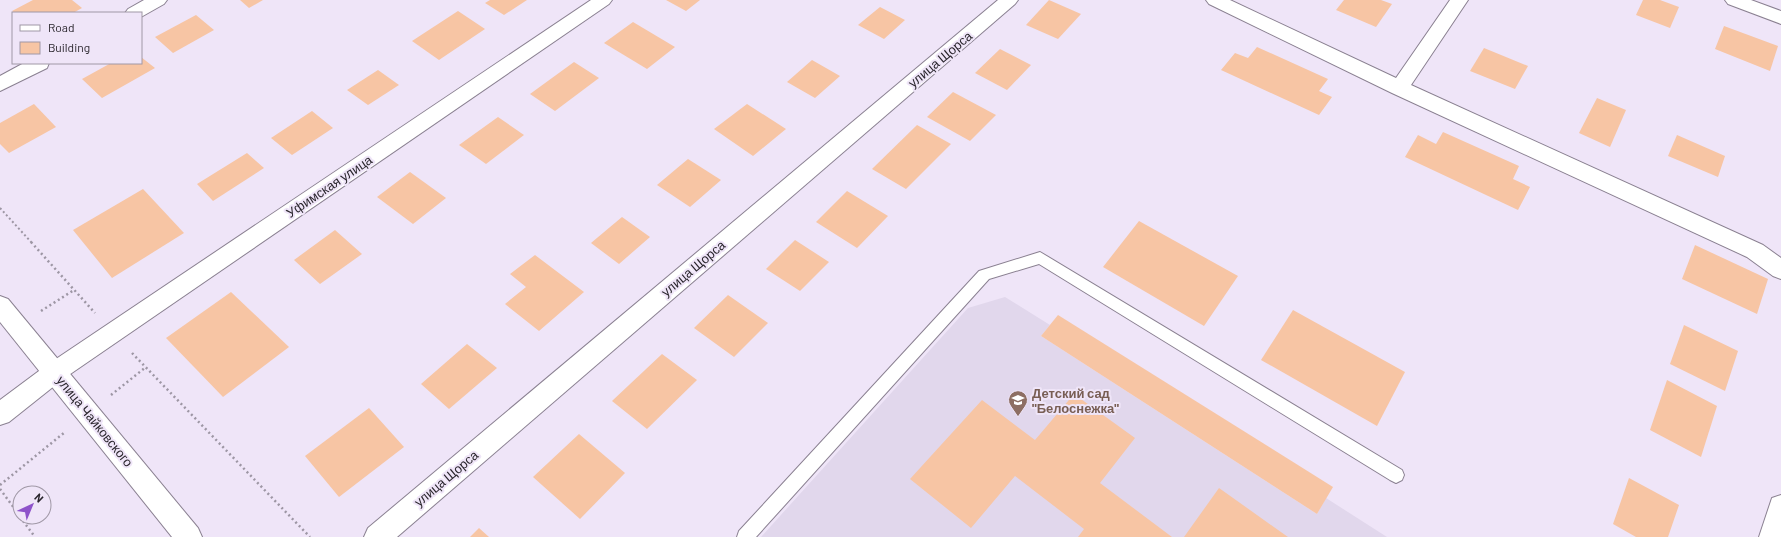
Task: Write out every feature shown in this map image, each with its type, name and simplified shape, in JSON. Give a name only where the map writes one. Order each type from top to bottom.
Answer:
[{"type":"street","points":[[136,12],[158,0]]},
{"type":"street","name":"Уфимская улица","points":[[0,414],[56,372],[603,0]]},
{"type":"street","name":"улица Щорса","points":[[377,537],[1009,0]]},
{"type":"street","points":[[1215,0],[1399,88],[1755,252],[1781,270]]},
{"type":"street","points":[[1399,88],[1459,0]]},
{"type":"street","points":[[1734,0],[1781,18]]},
{"type":"street","points":[[0,84],[38,64]]},
{"type":"street","name":"улица Чайковского","points":[[0,306],[56,372],[189,537]]},
{"type":"street","points":[[1772,537],[1781,507]]},
{"type":"lane","points":[[745,537],[984,275],[1040,258],[1396,475]]},
{"type":"path","points":[[0,208],[113,333],[310,537]]},
{"type":"path","points":[[0,490],[12,506]]},
{"type":"path","points":[[26,525],[35,537]]},
{"type":"shaded area","name":"Детский сад \"Белоснежка\"","points":[[1005,297],[1050,325],[1041,336],[1317,514],[1326,498],[1387,537],[761,537],[968,308]]},
{"type":"building","points":[[33,0],[72,0],[82,8],[75,12],[12,11]]},
{"type":"building","points":[[240,0],[263,0],[249,8]]},
{"type":"building","points":[[490,0],[527,0],[504,15],[485,3]]},
{"type":"building","points":[[666,0],[700,0],[686,11]]},
{"type":"building","points":[[1049,0],[1081,14],[1058,39],[1026,25]]},
{"type":"building","points":[[1344,0],[1381,0],[1392,4],[1376,27],[1336,10]]},
{"type":"building","points":[[1643,0],[1660,0],[1679,7],[1670,28],[1636,15]]},
{"type":"building","points":[[880,7],[905,20],[884,39],[858,25]]},
{"type":"building","points":[[458,11],[485,29],[439,60],[412,41]]},
{"type":"building","points":[[196,15],[214,30],[173,53],[155,37]]},
{"type":"building","points":[[633,22],[675,47],[647,69],[604,43]]},
{"type":"building","points":[[1724,26],[1778,46],[1770,71],[1715,49]]},
{"type":"building","points":[[1257,47],[1328,79],[1319,91],[1332,97],[1319,115],[1221,70],[1235,53],[1248,58]]},
{"type":"building","points":[[1484,48],[1528,66],[1515,89],[1470,71]]},
{"type":"building","points":[[1000,49],[1031,65],[1007,90],[975,73]]},
{"type":"building","points":[[142,58],[155,68],[102,98],[82,79],[109,64],[142,64]]},
{"type":"building","points":[[812,60],[840,76],[815,98],[787,82]]},
{"type":"building","points":[[574,62],[599,78],[555,111],[530,94]]},
{"type":"building","points":[[378,70],[399,85],[368,105],[347,90]]},
{"type":"building","points":[[953,92],[996,115],[970,141],[927,117]]},
{"type":"building","points":[[1597,98],[1626,110],[1610,147],[1579,133]]},
{"type":"building","points":[[34,104],[56,127],[9,153],[0,144],[0,123]]},
{"type":"building","points":[[747,104],[786,129],[753,156],[714,129]]},
{"type":"building","points":[[312,111],[333,128],[292,155],[271,138]]},
{"type":"building","points":[[498,117],[524,135],[486,164],[459,145]]},
{"type":"building","points":[[917,125],[951,144],[906,189],[872,169]]},
{"type":"building","points":[[1443,132],[1519,166],[1513,179],[1530,187],[1518,210],[1405,157],[1418,135],[1436,144]]},
{"type":"building","points":[[1677,135],[1725,156],[1718,177],[1668,156]]},
{"type":"building","points":[[247,153],[264,168],[213,201],[197,184]]},
{"type":"building","points":[[688,159],[721,180],[690,207],[657,185]]},
{"type":"building","points":[[410,172],[446,198],[413,224],[377,197]]},
{"type":"building","points":[[143,189],[184,233],[112,278],[73,230]]},
{"type":"building","points":[[847,191],[888,216],[857,248],[816,222]]},
{"type":"building","points":[[622,217],[650,237],[619,264],[591,243]]},
{"type":"building","points":[[1139,221],[1238,276],[1204,326],[1103,267]]},
{"type":"building","points":[[335,230],[362,254],[320,284],[294,260]]},
{"type":"building","points":[[795,240],[829,262],[800,291],[766,269]]},
{"type":"building","points":[[1695,245],[1768,279],[1757,314],[1682,279]]},
{"type":"building","points":[[535,255],[584,292],[539,331],[505,304],[526,287],[510,274]]},
{"type":"building","points":[[231,292],[289,347],[223,397],[166,338]]},
{"type":"building","points":[[728,295],[768,323],[734,357],[694,328]]},
{"type":"building","points":[[1293,310],[1405,372],[1377,426],[1261,360]]},
{"type":"building","points":[[1058,315],[1333,487],[1317,514],[1041,336]]},
{"type":"building","points":[[1684,325],[1738,351],[1725,391],[1670,364]]},
{"type":"building","points":[[467,344],[497,368],[449,409],[421,384]]},
{"type":"building","points":[[662,354],[697,380],[647,429],[612,401]]},
{"type":"building","points":[[1667,380],[1717,406],[1701,457],[1650,430]]},
{"type":"building","points":[[1074,394],[1135,438],[1100,483],[1172,537],[1078,537],[1084,529],[1015,476],[971,528],[910,479],[982,400],[1035,440]]},
{"type":"building","points":[[369,408],[404,447],[339,497],[305,456]]},
{"type":"building","points":[[579,434],[625,473],[580,519],[533,477]]},
{"type":"building","points":[[1629,478],[1679,505],[1668,537],[1636,537],[1613,524]]},
{"type":"building","points":[[1219,488],[1288,537],[1184,537]]},
{"type":"building","points":[[479,528],[489,537],[470,537]]},
{"type":"place","name":"Детский сад \"Белоснежка\"","points":[[1018,417]]}]
